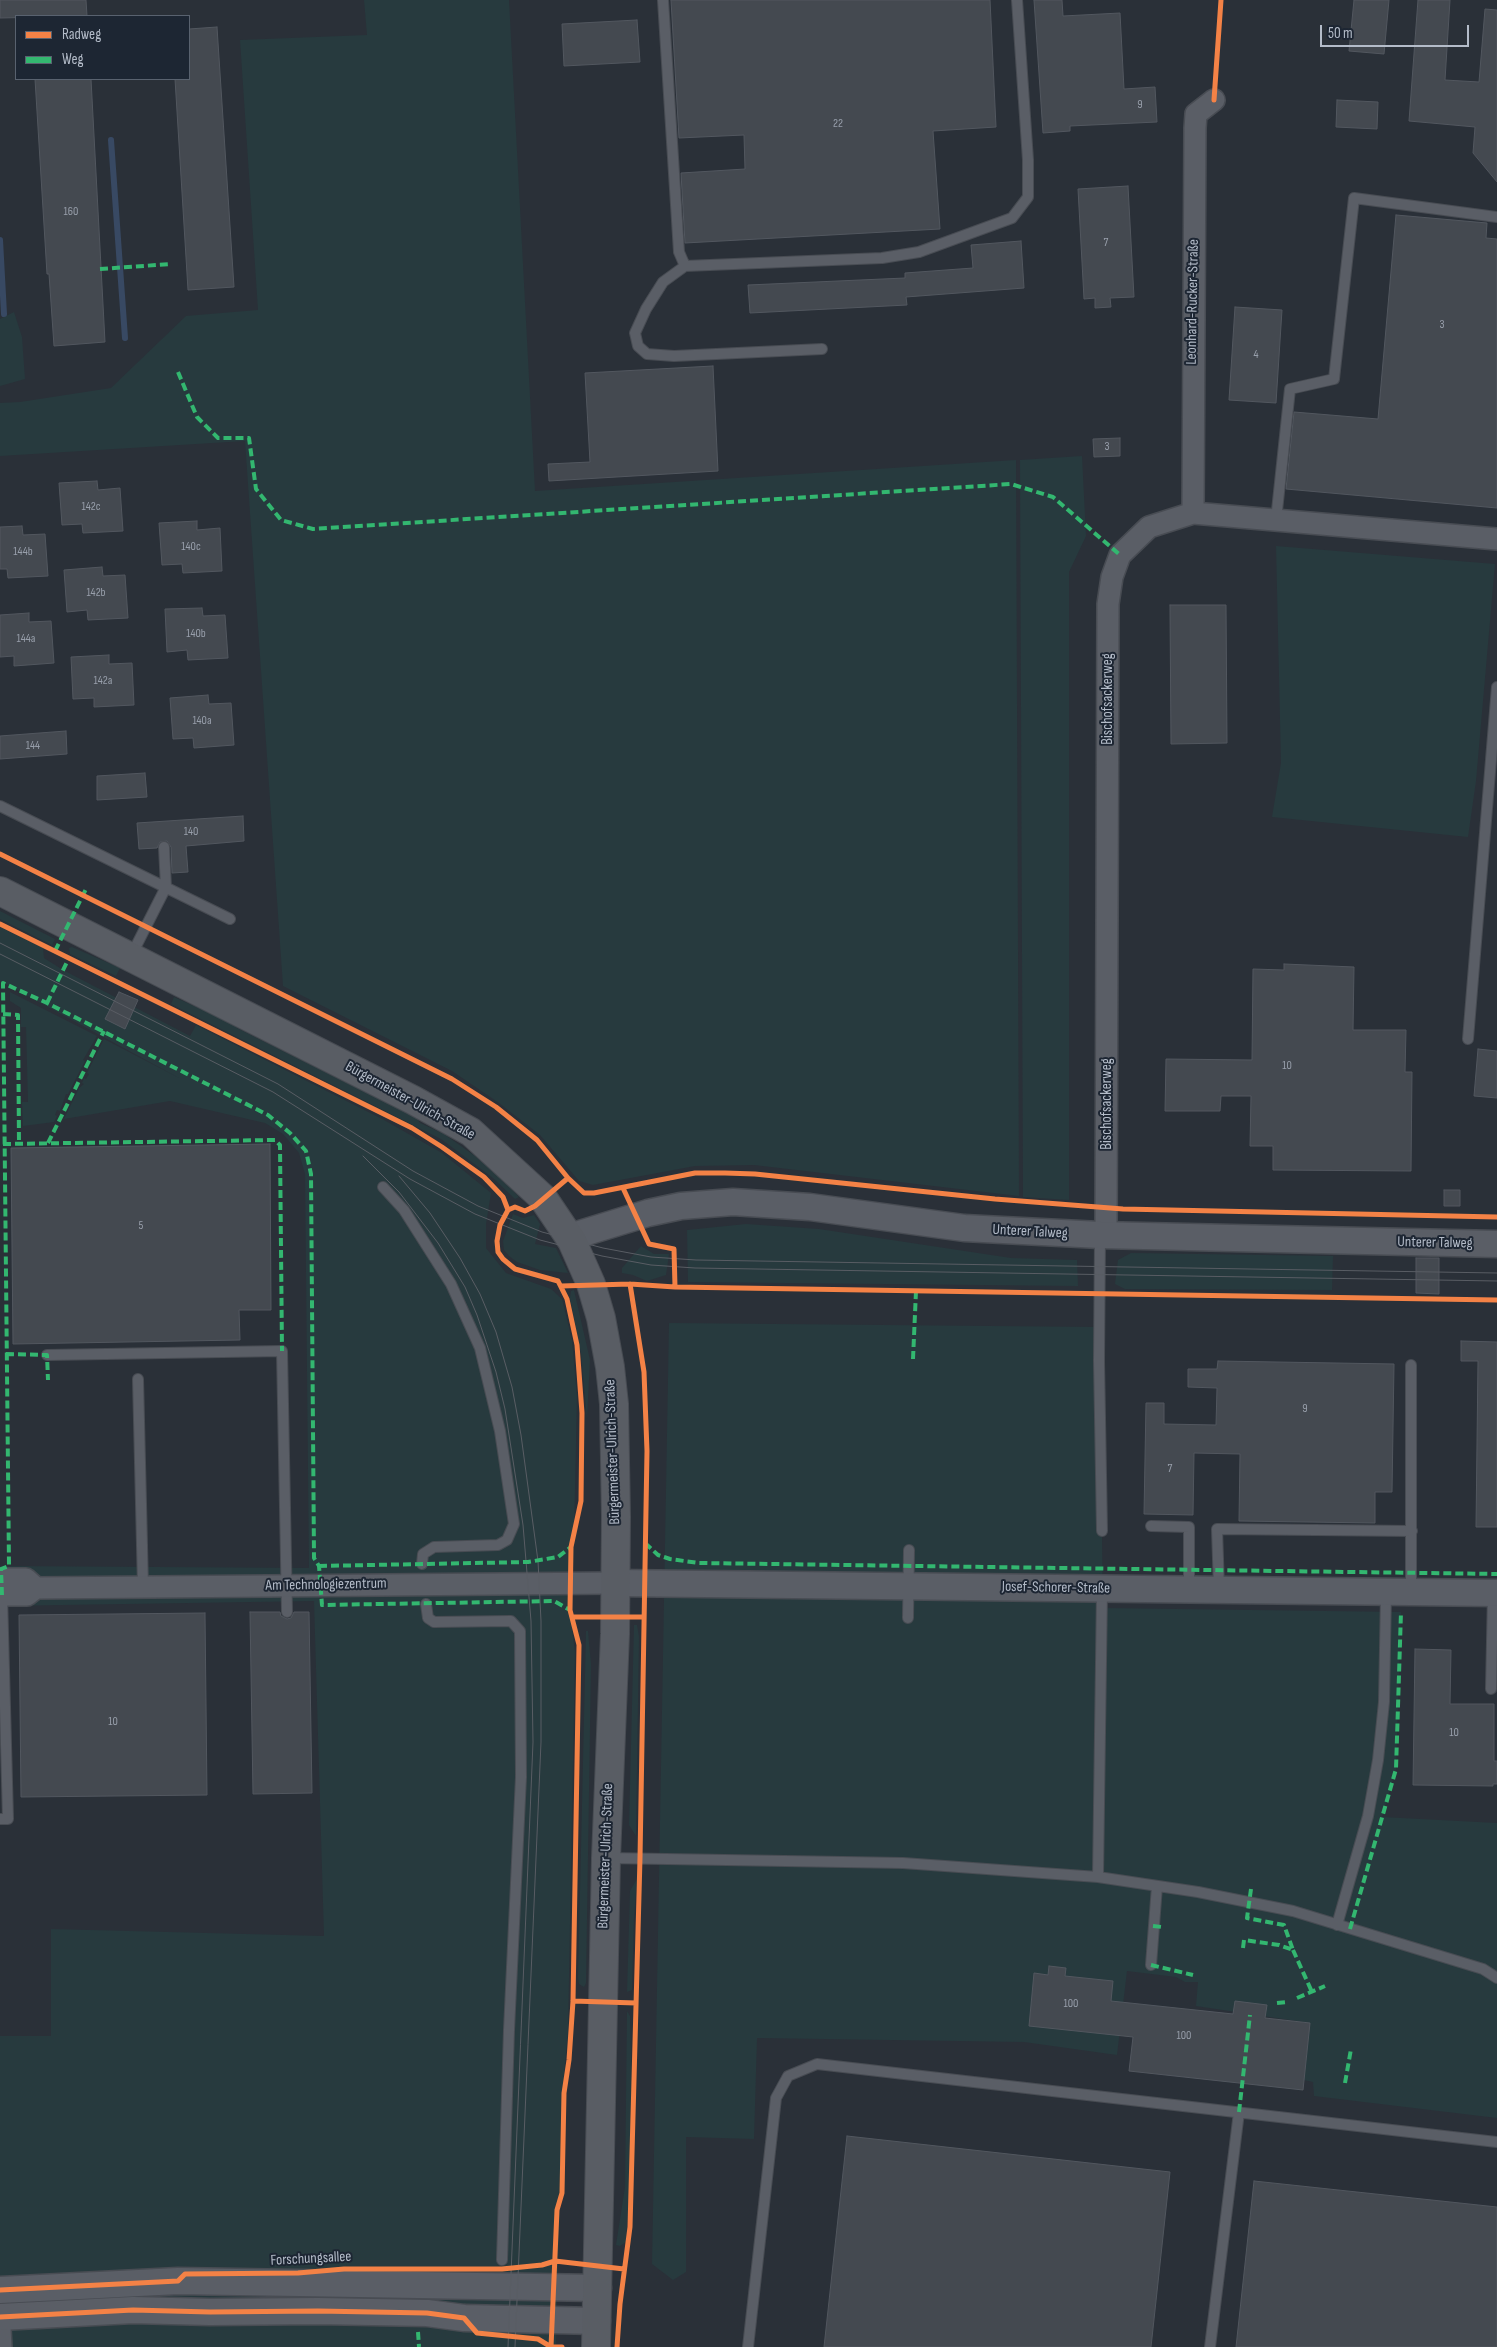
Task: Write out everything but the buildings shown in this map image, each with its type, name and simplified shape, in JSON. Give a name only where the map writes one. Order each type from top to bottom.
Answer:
[{"type":"main road","name":"Bürgermeister-Ulrich-Straße","points":[[0,892],[413,1100],[471,1132],[543,1198],[570,1237],[591,1284],[603,1327],[614,1404],[615,1583],[606,1858],[597,2334]]},
{"type":"street","name":"Leonhard-Rucker-Straße","points":[[1193,513],[1195,128],[1196,114],[1214,100]]},
{"type":"street","name":"Bischofsackerweg","points":[[1103,1236],[1108,604],[1112,576],[1120,554],[1149,527],[1193,513],[1497,539]]},
{"type":"street","name":"Unterer Talweg","points":[[570,1237],[648,1213],[681,1206],[732,1202],[810,1207],[964,1228],[1103,1236],[1497,1244]]},
{"type":"street","name":"Am Technologiezentrum","points":[[1,1590],[26,1578],[36,1588],[615,1583]]},
{"type":"street","name":"Josef-Schorer-Straße","points":[[615,1583],[1495,1593]]},
{"type":"street","name":"Forschungsallee","points":[[0,2290],[178,2282],[598,2288]]},
{"type":"street","points":[[0,2317],[133,2310],[210,2312],[318,2310],[427,2314],[597,2334]]},
{"type":"street","points":[[0,2329],[1,2347]]},
{"type":"lane","points":[[663,0],[679,252],[685,266]]},
{"type":"lane","points":[[822,349],[674,356],[647,354],[638,346],[635,332],[646,309],[663,282],[685,266],[882,258],[919,252],[1012,218],[1028,197],[1028,160],[1017,0]]},
{"type":"lane","points":[[1276,520],[1290,389],[1334,380],[1354,198],[1497,217]]},
{"type":"lane","points":[[1468,1039],[1497,687]]},
{"type":"lane","points":[[0,806],[230,919]]},
{"type":"lane","points":[[130,957],[166,887],[164,847]]},
{"type":"lane","points":[[383,1187],[404,1210],[451,1284],[480,1348],[500,1431],[514,1524],[507,1540],[498,1545],[434,1547],[423,1554],[422,1564]]},
{"type":"lane","points":[[1102,1531],[1099,1362],[1103,1236]]},
{"type":"lane","points":[[47,1355],[282,1351],[287,1612]]},
{"type":"lane","points":[[1337,1925],[1368,1816],[1378,1760],[1398,1592],[1412,1531],[1411,1365]]},
{"type":"lane","points":[[138,1379],[143,1587]]},
{"type":"lane","points":[[1150,1526],[1189,1526],[1189,1589]]},
{"type":"lane","points":[[1218,1589],[1217,1529],[1412,1531]]},
{"type":"lane","points":[[908,1618],[909,1550]]},
{"type":"lane","points":[[1098,1877],[1102,1589]]},
{"type":"lane","points":[[0,1819],[8,1819],[1,1590]]},
{"type":"lane","points":[[1491,1689],[1495,1593]]},
{"type":"lane","points":[[426,1604],[428,1618],[434,1622],[511,1621],[520,1630],[521,1777],[509,2030],[502,2260]]},
{"type":"lane","points":[[606,1858],[903,1863],[1098,1877],[1284,1910],[1483,1969],[1497,1978]]},
{"type":"lane","points":[[1150,1965],[1156,1886]]},
{"type":"lane","points":[[748,2347],[776,2098],[788,2076],[817,2064],[1497,2142]]},
{"type":"lane","points":[[1210,2347],[1239,2112]]},
{"type":"green space","points":[[364,0],[509,0],[535,491],[1016,460],[1019,1196],[754,1165],[695,1166],[593,1185],[579,1181],[540,1135],[499,1103],[452,1071],[283,986],[245,441],[0,456],[0,403],[20,402],[111,388],[186,316],[258,310],[240,40],[367,35]]},
{"type":"green space","points":[[14,312],[22,337],[25,379],[0,386],[0,319]]},
{"type":"green space","points":[[1082,456],[1086,536],[1069,572],[1069,1200],[1023,1197],[1020,460]]},
{"type":"green space","points":[[1276,546],[1495,564],[1476,781],[1468,837],[1272,817],[1281,763]]},
{"type":"green space","points":[[0,911],[55,939],[52,945],[0,919]]},
{"type":"green space","points":[[0,927],[43,948],[44,958],[63,970],[190,1036],[196,1025],[384,1120],[442,1153],[491,1193],[486,1224],[486,1248],[506,1273],[551,1289],[562,1299],[572,1340],[577,1396],[572,1629],[575,1652],[568,2032],[563,2084],[556,2347],[0,2347],[0,2036],[51,2036],[51,1929],[324,1936],[314,1601],[0,1606],[0,1566],[309,1568],[305,1174],[299,1153],[283,1134],[265,1123],[170,1101],[64,1119],[79,1088],[84,1084],[82,1083],[84,1078],[86,1079],[89,1074],[87,1073],[104,1039],[181,1079],[0,981]]},
{"type":"green space","points":[[72,947],[120,968],[116,976],[70,954],[69,948]]},
{"type":"green space","points":[[10,992],[97,1036],[83,1060],[85,1061],[68,1094],[66,1094],[60,1111],[57,1110],[54,1122],[23,1126],[22,1102],[28,1102],[26,1027],[21,1027],[21,1008],[10,1001]]},
{"type":"green space","points":[[174,997],[232,1023],[237,1028],[417,1118],[420,1123],[444,1134],[475,1156],[501,1178],[519,1197],[515,1199],[493,1178],[441,1139],[171,1004]]},
{"type":"green space","points":[[513,1214],[523,1218],[534,1215],[540,1224],[535,1244],[556,1248],[568,1273],[540,1270],[517,1262],[509,1256],[504,1250],[503,1241]]},
{"type":"green space","points":[[746,1224],[819,1229],[1011,1258],[1077,1260],[1078,1286],[688,1282],[687,1230]]},
{"type":"green space","points":[[641,1246],[654,1254],[669,1254],[666,1275],[647,1281],[622,1273],[622,1268]]},
{"type":"green space","points":[[1131,1253],[1333,1256],[1332,1290],[1125,1289],[1115,1284],[1118,1260]]},
{"type":"green space","points":[[574,1290],[590,1360],[587,1419],[581,1353],[570,1298],[571,1291]]},
{"type":"green space","points":[[669,1323],[1099,1327],[1103,1608],[1401,1612],[1396,1769],[1382,1817],[1497,1823],[1497,2118],[1314,2096],[1313,2082],[1304,2080],[1310,2023],[1196,2006],[1198,1982],[1185,1982],[1176,1977],[1127,1971],[1117,2055],[1024,2042],[757,2038],[754,2139],[686,2137],[686,2272],[673,2280],[652,2264]]},
{"type":"green space","points":[[634,1625],[637,1625],[639,1637],[636,1836],[629,1825]]},
{"type":"green space","points":[[586,1631],[588,1631],[591,1664],[586,1983],[584,1987],[579,1984],[578,1978]]},
{"type":"green space","points":[[637,1879],[632,1990],[627,1992],[630,1891]]},
{"type":"green space","points":[[627,2011],[630,2016],[632,2092],[630,2186],[626,2242],[620,2246],[616,2245],[625,2187]]},
{"type":"waterway","points":[[111,140],[125,338]]},
{"type":"waterway","points":[[0,240],[4,314]]},
{"type":"tram line","points":[[0,943],[278,1084],[413,1171],[478,1206],[542,1232],[603,1248],[651,1257],[696,1260],[1497,1273]]},
{"type":"tram line","points":[[0,954],[273,1092],[410,1179],[475,1214],[540,1240],[602,1256],[651,1265],[695,1268],[1497,1281]]},
{"type":"tram line","points":[[363,1156],[399,1192],[438,1243],[465,1287],[477,1315],[496,1372],[505,1409],[523,1525],[531,1621],[533,1742],[508,2347]]},
{"type":"tram line","points":[[399,1176],[430,1213],[460,1258],[480,1294],[496,1332],[512,1387],[521,1435],[538,1561],[541,1621],[541,1742],[515,2347]]},
{"type":"marked path","points":[[100,269],[171,264]]},
{"type":"marked path","points":[[178,372],[197,417],[218,438],[249,438],[256,489],[281,520],[313,529],[1011,484],[1053,497],[1120,555]]},
{"type":"marked path","points":[[55,951],[87,887]]},
{"type":"marked path","points":[[47,1003],[69,958]]},
{"type":"marked path","points":[[2,1595],[1,1569],[9,1566],[3,983],[47,1003],[268,1115],[290,1133],[306,1151],[311,1174],[314,1558],[319,1566],[322,1605],[554,1601],[570,1610]]},
{"type":"marked path","points":[[3,1014],[18,1015],[19,1144]]},
{"type":"marked path","points":[[48,1143],[104,1031]]},
{"type":"marked path","points":[[3,1144],[275,1140],[280,1145],[282,1351]]},
{"type":"marked path","points":[[913,1359],[916,1291]]},
{"type":"marked path","points":[[6,1354],[47,1355],[48,1380]]},
{"type":"marked path","points":[[645,1543],[658,1555],[670,1559],[699,1563],[1497,1574]]},
{"type":"marked path","points":[[319,1566],[528,1562],[558,1557],[571,1547]]},
{"type":"marked path","points":[[1350,1929],[1396,1769],[1401,1612]]},
{"type":"marked path","points":[[1243,1948],[1244,1940],[1279,1945],[1293,1950],[1284,1925],[1247,1918],[1251,1889]]},
{"type":"marked path","points":[[1153,1926],[1162,1927]]},
{"type":"marked path","points":[[1293,1950],[1312,1992]]},
{"type":"marked path","points":[[1151,1965],[1193,1975]]},
{"type":"marked path","points":[[1297,1998],[1325,1986]]},
{"type":"marked path","points":[[1277,2003],[1287,2002]]},
{"type":"marked path","points":[[1239,2112],[1250,2015]]},
{"type":"marked path","points":[[1345,2083],[1351,2049]]},
{"type":"marked path","points":[[418,2332],[419,2347]]},
{"type":"cycle path","points":[[1214,100],[1221,0]]},
{"type":"cycle path","points":[[0,854],[452,1079],[496,1107],[537,1140],[568,1178],[584,1193],[594,1193],[695,1173],[725,1173],[755,1174],[995,1199],[1123,1209],[1497,1217]]},
{"type":"cycle path","points":[[0,924],[412,1128],[442,1147],[484,1177],[503,1197],[508,1210],[500,1225],[497,1241],[498,1252],[503,1259],[515,1269],[558,1281],[567,1299],[577,1345],[582,1413],[581,1501],[571,1547],[570,1610],[579,1645],[573,2001],[569,2060],[564,2093],[562,2193],[557,2210],[551,2347]]},
{"type":"cycle path","points":[[508,1210],[515,1207],[525,1211],[535,1206],[568,1178]]},
{"type":"cycle path","points":[[623,1188],[649,1244],[674,1249],[675,1287]]},
{"type":"cycle path","points":[[561,1286],[630,1284],[675,1287],[1497,1300]]},
{"type":"cycle path","points":[[617,2347],[620,2304],[630,2227],[640,1858],[647,1451],[644,1372],[630,1284]]},
{"type":"cycle path","points":[[572,1617],[643,1617]]},
{"type":"cycle path","points":[[573,2001],[636,2003]]},
{"type":"cycle path","points":[[0,2290],[178,2281],[185,2274],[298,2273],[344,2269],[502,2269],[542,2265],[555,2261],[624,2269]]},
{"type":"cycle path","points":[[0,2317],[133,2310],[427,2313],[464,2318],[477,2333],[538,2339],[551,2347],[562,2347]]}]
